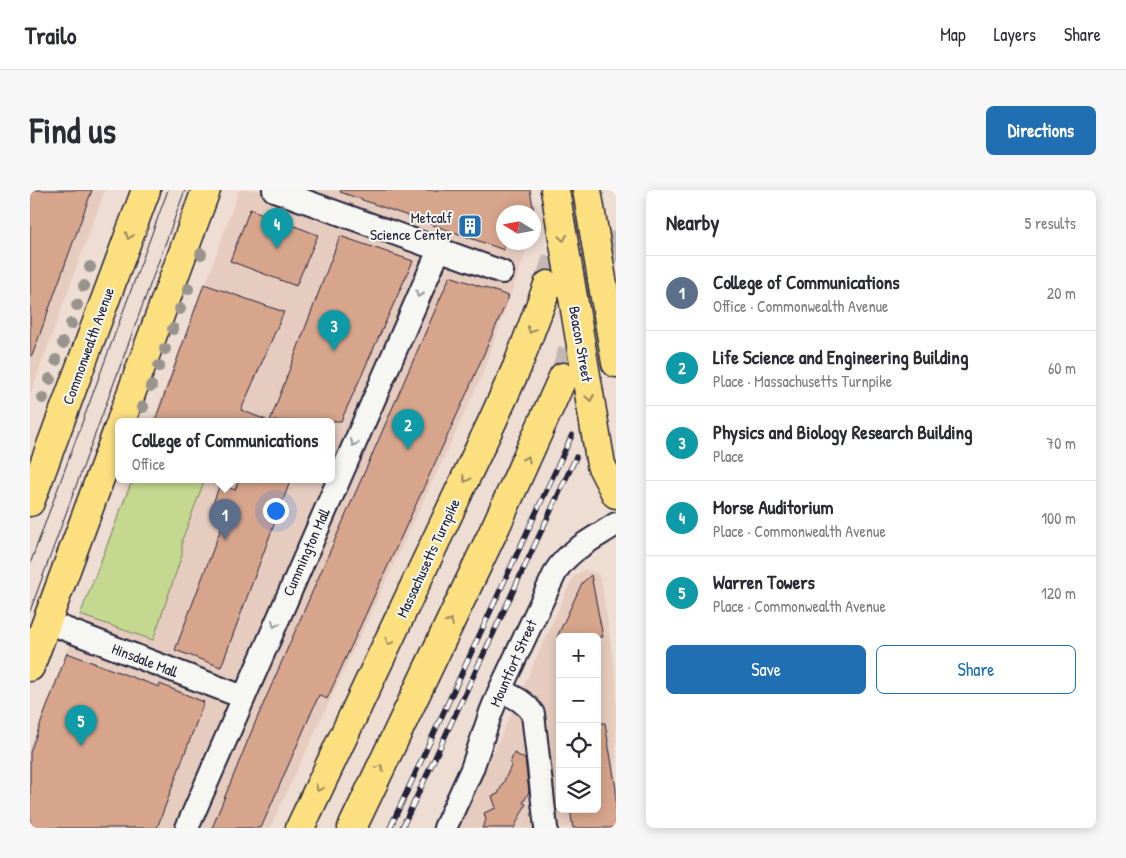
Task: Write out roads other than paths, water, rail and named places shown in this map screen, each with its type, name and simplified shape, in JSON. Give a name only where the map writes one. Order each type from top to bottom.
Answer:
[{"type":"main road","name":"Commonwealth Avenue","points":[[30,502],[146,190]]},
{"type":"main road","points":[[122,418],[206,190]]},
{"type":"main road","name":"Beacon Street","points":[[555,190],[602,465],[616,494]]},
{"type":"main road","name":"Beacon Street","points":[[587,190],[616,363]]},
{"type":"main road","name":"Massachusetts Turnpike","points":[[300,828],[492,422],[517,367],[548,285]]},
{"type":"main road","points":[[352,828],[499,520],[563,377]]},
{"type":"main road","points":[[30,668],[115,438]]},
{"type":"street","points":[[274,190],[502,272]]},
{"type":"street","name":"Cummington Mall","points":[[187,828],[438,250]]},
{"type":"street","name":"Mountfort Street","points":[[445,828],[472,769],[500,690],[561,563],[573,552],[616,524]]},
{"type":"street","name":"Hinsdale Mall","points":[[47,622],[243,697]]},
{"type":"street","points":[[500,690],[519,699],[533,714],[546,828]]},
{"type":"tunnel","points":[[548,285],[578,190]]},
{"type":"tunnel","points":[[563,377],[605,259],[616,222]]},
{"type":"tram line","points":[[30,564],[168,190]]},
{"type":"tram line","points":[[30,611],[185,190]]},
{"type":"railway","points":[[390,828],[572,435]]},
{"type":"railway","points":[[402,828],[576,457]]},
{"type":"place","name":"Metcalf Science Center","points":[[470,226]]},
{"type":"place","name":"Morse Auditorium","points":[[277,249]]},
{"type":"place","name":"Physics and Biology Research Building","points":[[334,351]]},
{"type":"place","name":"Life Science and Engineering Building","points":[[408,450]]},
{"type":"place","name":"College of Communications","points":[[225,540]]},
{"type":"place","name":"Warren Towers","points":[[81,746]]}]
